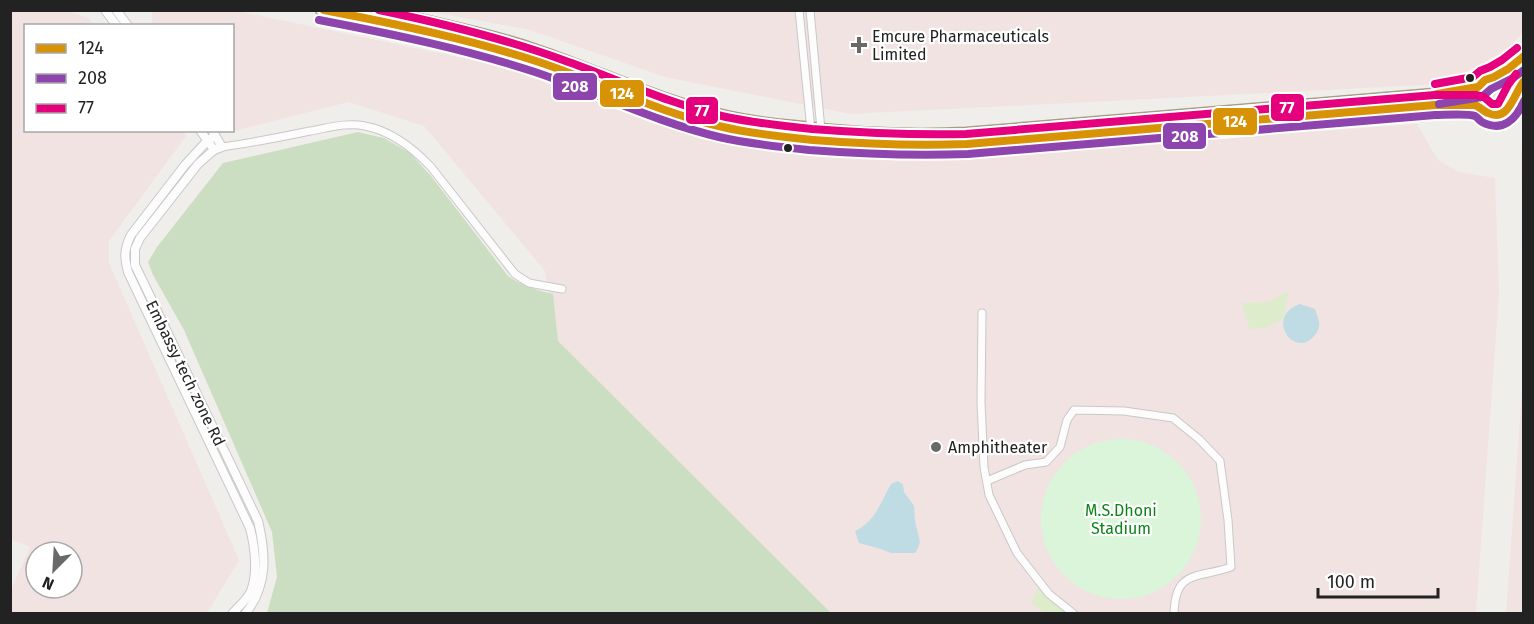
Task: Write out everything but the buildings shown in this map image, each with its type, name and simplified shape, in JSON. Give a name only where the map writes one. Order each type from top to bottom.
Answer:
[{"type":"main road","points":[[321,10],[445,36],[508,52],[652,105],[723,127],[746,131],[816,135],[957,134],[1422,95],[1478,87]]},
{"type":"main road","points":[[382,10],[511,42],[655,95],[707,111],[816,135],[891,146],[948,145],[1435,105],[1479,106]]},
{"type":"main road","points":[[1524,56],[1508,69],[1485,80],[1478,87],[1476,97],[1479,106],[1491,115],[1501,114],[1512,105],[1514,95],[1524,80]]},
{"type":"main road","points":[[1494,77],[1508,82],[1514,95]]},
{"type":"street","points":[[105,10],[116,24]]},
{"type":"street","points":[[116,10],[126,24]]},
{"type":"street","points":[[800,10],[816,135]]},
{"type":"street","points":[[810,10],[816,135]]},
{"type":"street","points":[[232,614],[251,590],[255,559],[250,528],[128,272],[124,259],[124,252],[131,235],[185,165],[212,135],[218,148],[342,126],[363,125],[376,129],[404,142],[431,167],[515,274],[529,283],[562,289]]},
{"type":"street","name":"Embassy tech zone Rd","points":[[218,148],[198,164],[140,237],[134,258],[142,281],[258,521],[263,544],[264,566],[259,592],[245,614]]},
{"type":"street","points":[[982,313],[981,403],[984,467],[989,495],[1017,553],[1049,594],[1074,614]]},
{"type":"street","points":[[987,481],[1025,465],[1046,462],[1060,447],[1067,420],[1074,410],[1124,411],[1173,418],[1199,439],[1220,461],[1228,520],[1231,567],[1182,581],[1174,599],[1174,614]]},
{"type":"shaded area","points":[[1523,10],[1524,32],[1506,50],[1444,84],[851,114],[665,77],[530,30],[427,11]]},
{"type":"shaded area","points":[[10,11],[69,11],[88,18],[93,24],[24,24],[24,132],[183,132],[186,136],[109,241],[109,263],[239,560],[207,613],[11,613],[11,590],[24,561],[24,600],[84,600],[84,540],[24,540],[24,545],[10,539]]},
{"type":"shaded area","points":[[152,11],[237,11],[492,64],[712,141],[902,161],[1417,124],[1438,160],[1459,172],[1495,178],[1499,293],[1476,613],[821,613],[555,344],[545,271],[424,126],[348,102],[234,131],[234,24],[152,24]]},
{"type":"shaded area","points":[[1523,147],[1524,613],[1506,614],[1523,377],[1521,152]]},
{"type":"green space","points":[[1495,85],[1503,88],[1506,96],[1503,104],[1495,107],[1487,104],[1484,96],[1487,88]]},
{"type":"green space","points":[[358,132],[384,138],[410,153],[431,176],[508,276],[530,287],[553,294],[558,341],[831,613],[267,613],[277,577],[272,532],[184,330],[148,262],[157,247],[223,163]]},
{"type":"green space","points":[[1289,291],[1283,319],[1267,327],[1250,330],[1242,303],[1269,302]]},
{"type":"green space","name":"M.S.Dhoni Stadium","points":[[1121,439],[1137,440],[1152,445],[1166,452],[1178,462],[1188,474],[1195,488],[1200,503],[1200,535],[1195,550],[1188,564],[1178,576],[1166,586],[1152,593],[1137,598],[1121,599],[1105,598],[1090,593],[1076,586],[1064,576],[1054,564],[1047,550],[1042,535],[1041,519],[1042,503],[1047,488],[1054,474],[1064,462],[1076,452],[1090,445],[1105,440]]},
{"type":"green space","points":[[1040,582],[1076,613],[1046,613],[1032,604]]},
{"type":"water","points":[[1300,304],[1315,309],[1319,325],[1314,336],[1306,342],[1298,343],[1291,340],[1283,326],[1284,317],[1289,310]]},
{"type":"water","points":[[898,481],[903,485],[904,492],[914,506],[920,542],[915,553],[891,553],[859,543],[855,531],[873,517],[891,484]]},
{"type":"transit line","name":"124","points":[[324,10],[486,46],[562,70],[676,114],[723,127],[746,132],[851,143],[967,144],[1435,105],[1475,105],[1495,115],[1506,110],[1524,81]]},
{"type":"transit line","name":"77","points":[[379,10],[518,45],[705,112],[747,121],[850,132],[966,134],[1435,95],[1476,95],[1484,97],[1492,104],[1498,104],[1516,74]]},
{"type":"transit line","name":"208","points":[[319,20],[482,56],[558,80],[696,131],[742,142],[809,150],[908,155],[968,154],[1462,114],[1475,116],[1482,122],[1496,126],[1513,118],[1524,101]]},
{"type":"transit line","name":"77","points":[[1435,84],[1473,77],[1517,48]]},
{"type":"transit line","name":"124","points":[[1437,94],[1478,87],[1485,80],[1508,69],[1524,56]]},
{"type":"transit line","name":"208","points":[[1439,104],[1482,97],[1491,89],[1524,70]]},
{"type":"place","name":"Emcure Pharmaceuticals Limited","points":[[859,45]]},
{"type":"place","name":"Amphitheater","points":[[936,447]]}]
